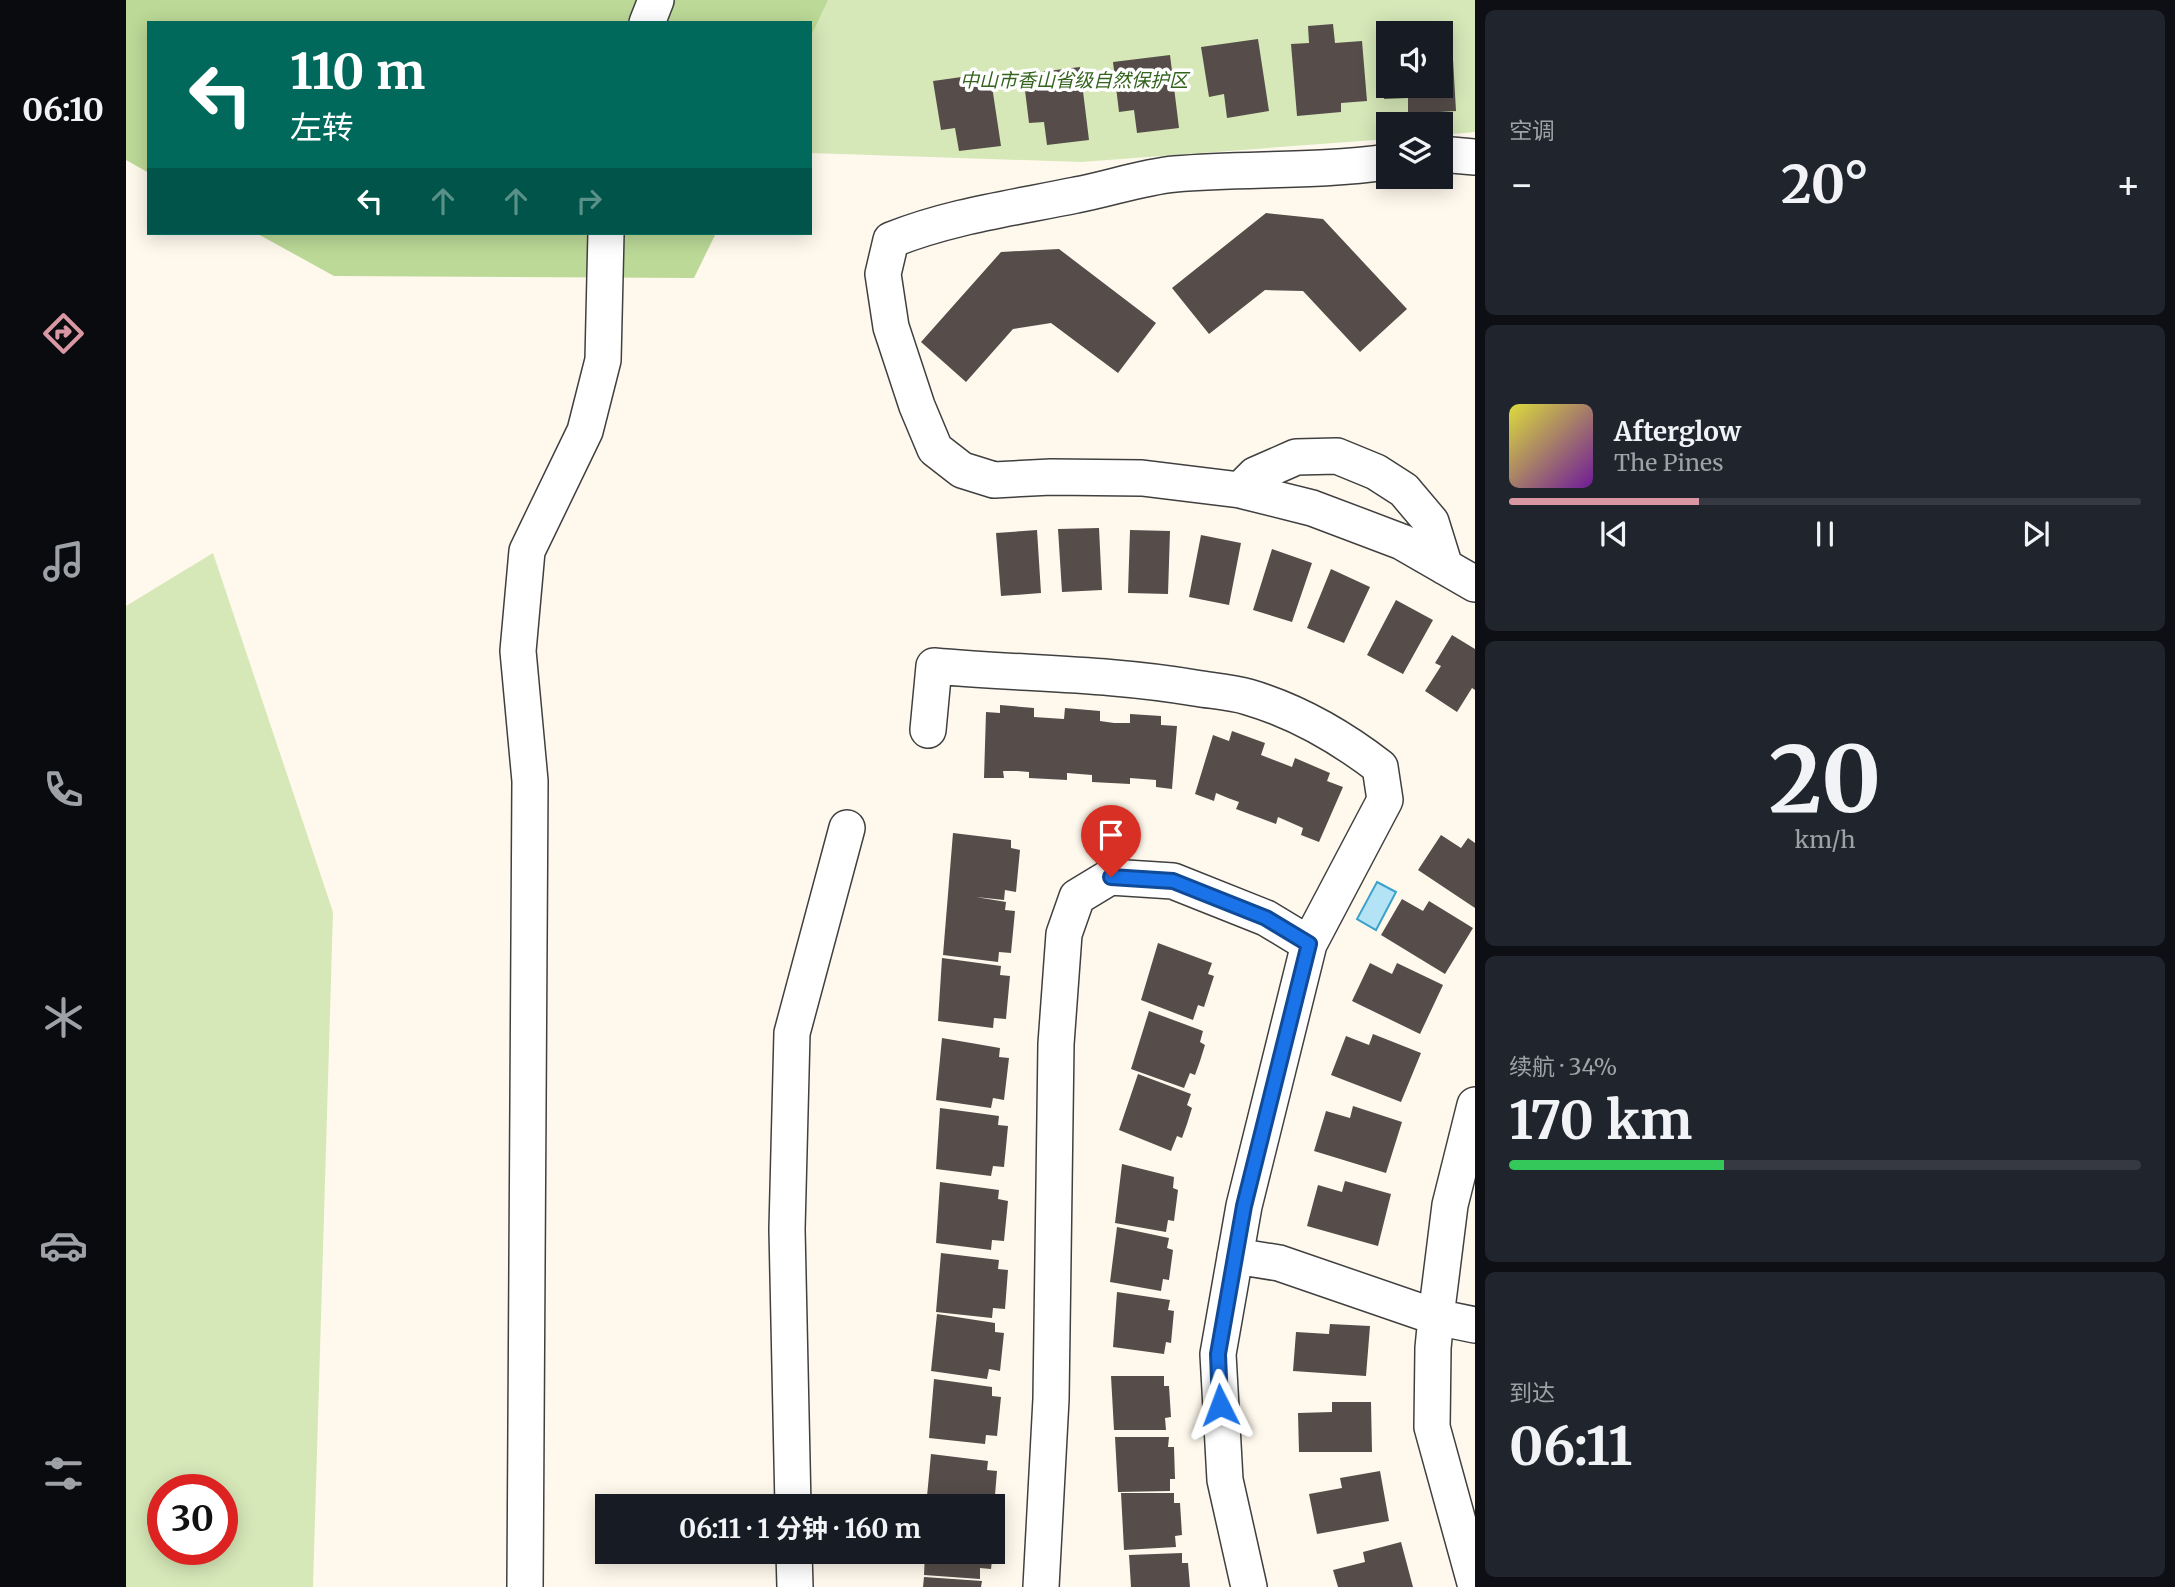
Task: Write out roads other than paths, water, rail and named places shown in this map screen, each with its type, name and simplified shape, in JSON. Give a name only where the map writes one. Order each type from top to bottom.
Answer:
[{"type":"street","points":[[648,21],[656,0]]},
{"type":"street","points":[[1453,155],[1475,158]]},
{"type":"street","points":[[1376,164],[1355,167],[1173,174],[968,215],[922,228],[891,240],[883,274],[891,327],[917,407],[935,449],[962,470],[994,480],[1051,477],[1142,478],[1240,491],[1312,508],[1402,542],[1475,584]]},
{"type":"street","points":[[525,1587],[530,781],[518,651],[527,551],[585,431],[603,360],[606,235]]},
{"type":"street","points":[[1240,491],[1255,475],[1296,457],[1337,456],[1376,472],[1404,490],[1431,522],[1445,567]]},
{"type":"street","points":[[928,730],[934,666],[1010,673],[1096,675],[1173,684],[1248,697],[1314,723],[1353,746],[1380,768],[1385,800],[1309,944],[1244,1206],[1218,1354],[1225,1480],[1249,1587]]},
{"type":"street","points":[[793,1494],[787,1228],[793,1033],[847,828]]},
{"type":"street","points":[[1041,1587],[1051,1399],[1056,1044],[1064,934],[1077,897],[1111,877],[1173,881],[1266,918],[1309,944]]},
{"type":"street","points":[[1475,1105],[1450,1205],[1433,1348],[1432,1427],[1475,1583]]},
{"type":"street","points":[[1235,1256],[1279,1263],[1436,1317],[1475,1325]]},
{"type":"street","points":[[794,1564],[795,1587]]},
{"type":"water","points":[[1377,882],[1396,892],[1376,930],[1357,919]]},
{"type":"park label","name":"中山市香山省级自然保护区","points":[[1074,80]]}]
